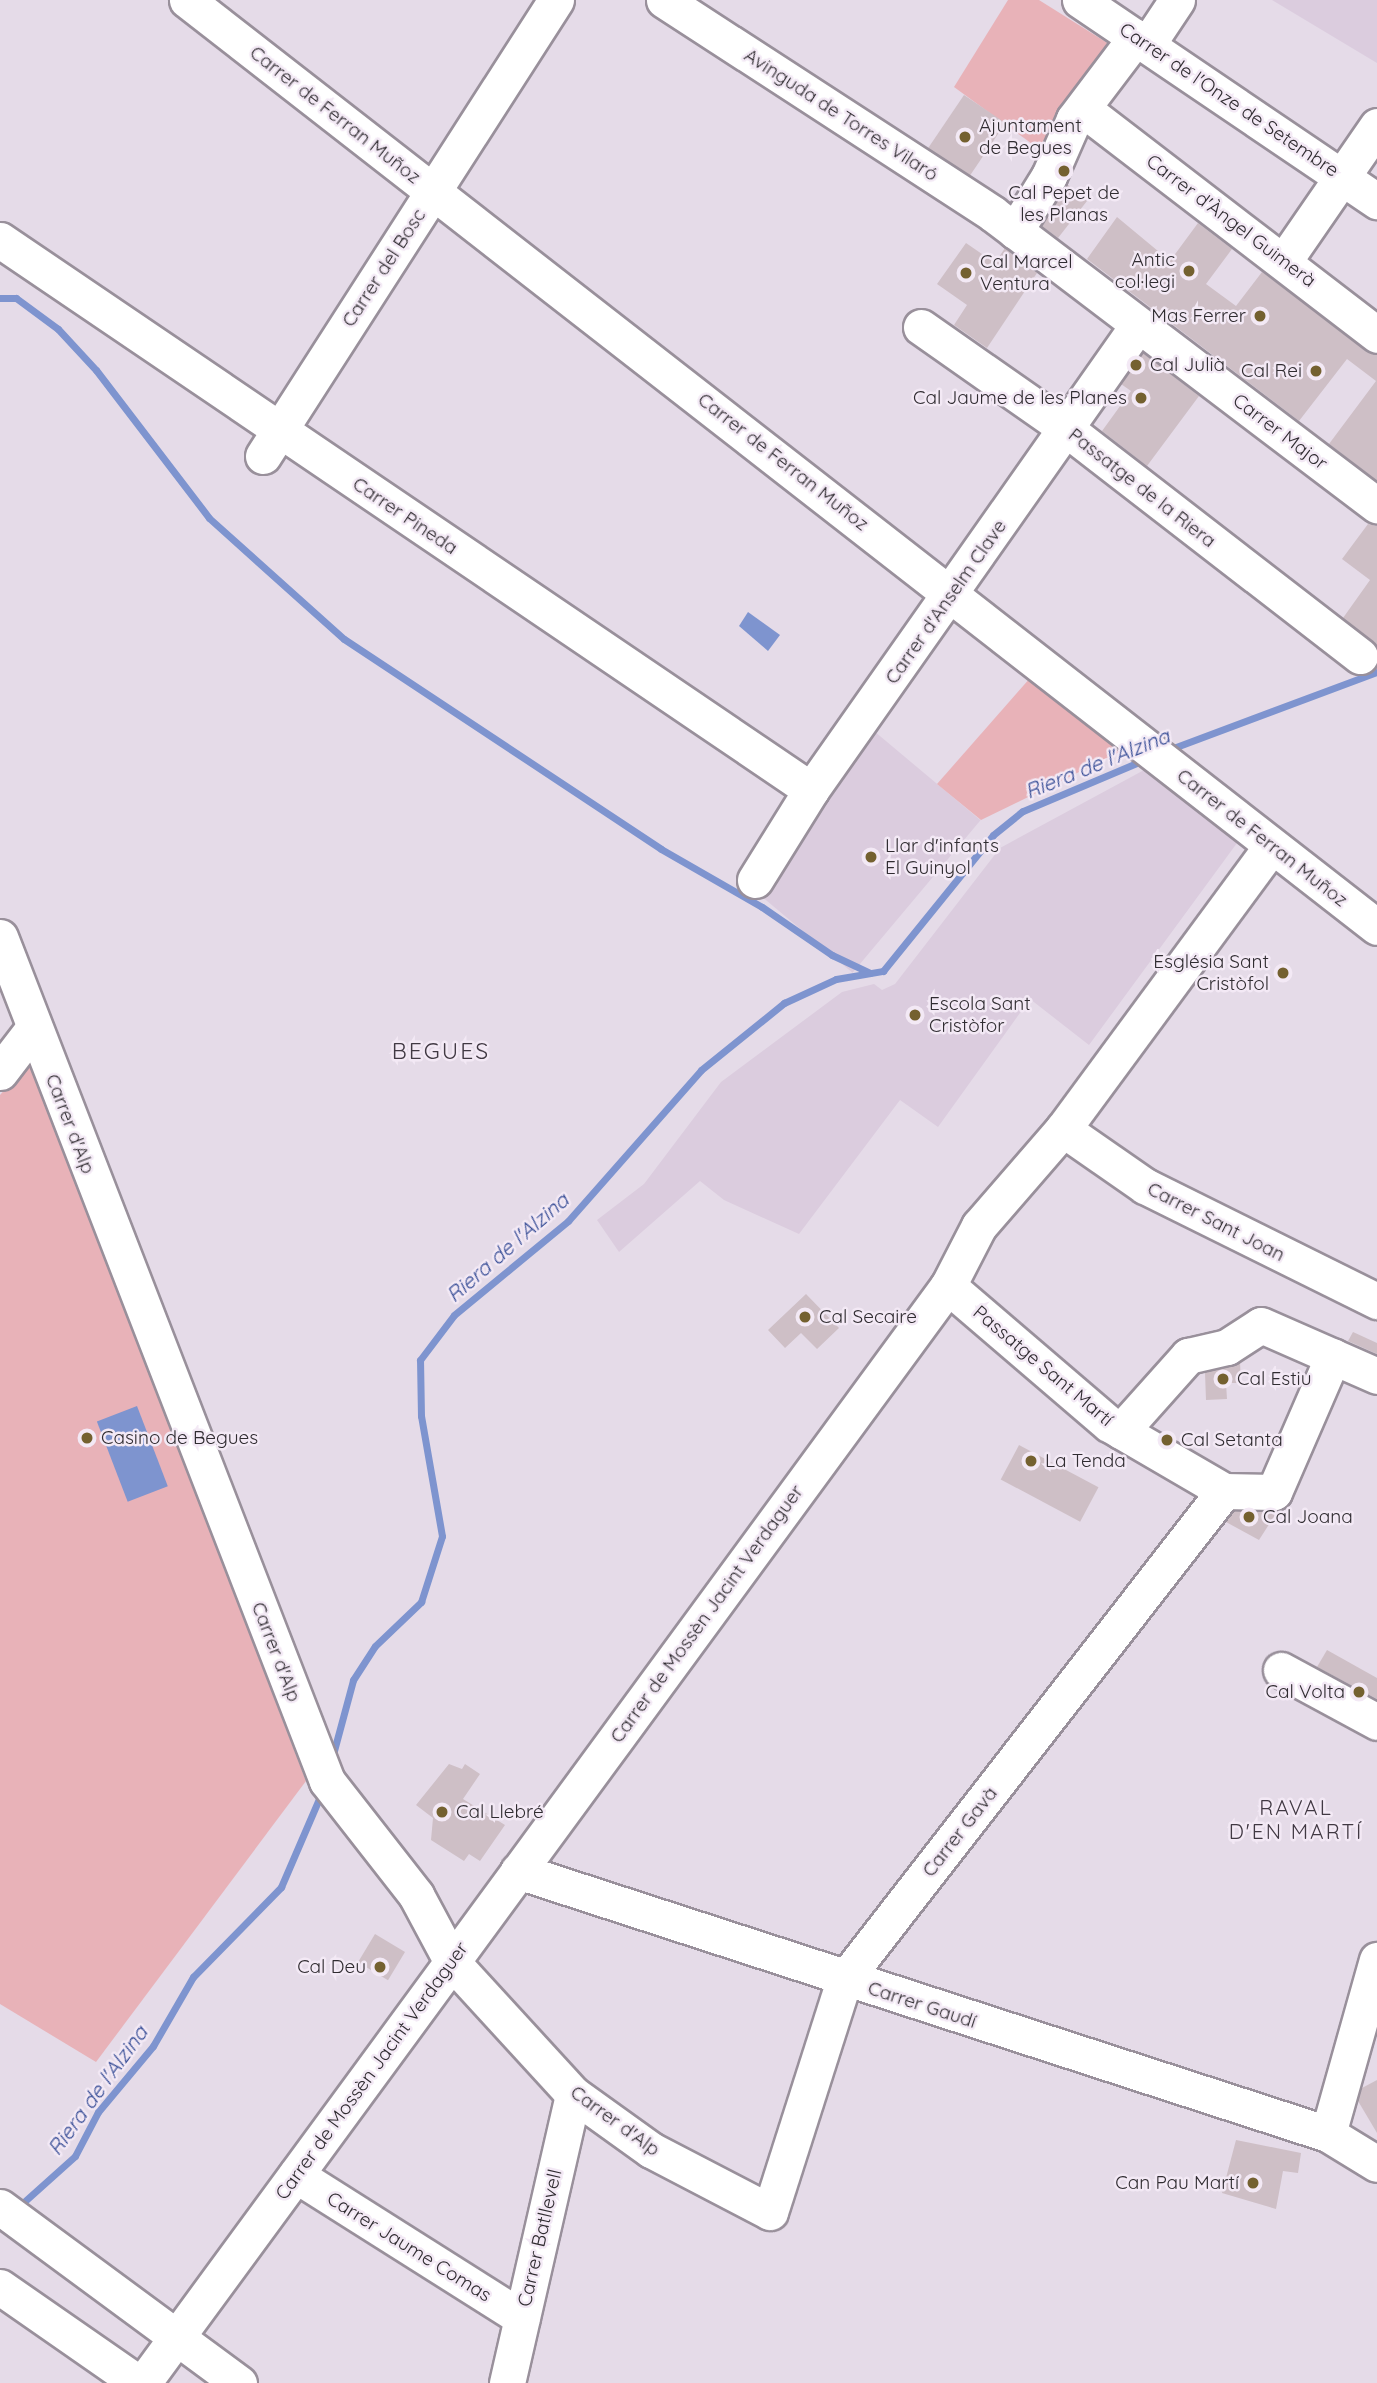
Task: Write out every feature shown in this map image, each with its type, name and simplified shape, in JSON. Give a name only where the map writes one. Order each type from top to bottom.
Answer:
[{"type":"street","name":"Carrer de Ferran Muñoz","points":[[187,0],[1377,927]]},
{"type":"street","name":"Carrer del Bosc","points":[[271,444],[556,0]]},
{"type":"street","name":"Avinguda de Torres Vilaró","points":[[664,0],[1015,231]]},
{"type":"street","name":"Carrer de l'Onze de Setembre","points":[[1080,0],[1377,201]]},
{"type":"street","points":[[1015,231],[1083,109],[1177,0]]},
{"type":"street","name":"Carrer d'Àngel Guimerà","points":[[1083,109],[1377,335]]},
{"type":"street","points":[[1284,261],[1377,126]]},
{"type":"street","name":"Carrer Major","points":[[1015,231],[1377,506]]},
{"type":"street","name":"Carrer Pineda","points":[[0,240],[271,444],[811,790]]},
{"type":"street","name":"Carrer d'Anselm Clave","points":[[755,880],[811,790],[954,595],[1065,428],[1138,325]]},
{"type":"street","name":"Passatge de la Riera","points":[[921,327],[1065,428],[1360,656]]},
{"type":"street","name":"Carrer de Mossèn Jacint Verdaguer","points":[[143,2383],[948,1286],[979,1226],[1063,1129],[1271,847]]},
{"type":"street","name":"Carrer d'Alp","points":[[0,937],[33,1029],[315,1752],[337,1795],[416,1895],[452,1962],[573,2094],[651,2150],[770,2212]]},
{"type":"street","points":[[0,1072],[33,1029]]},
{"type":"street","name":"Carrer Sant Joan","points":[[1063,1129],[1145,1186],[1377,1301]]},
{"type":"street","name":"Passatge Sant Martí","points":[[948,1286],[1121,1431],[1224,1491],[1274,1492],[1333,1356]]},
{"type":"street","points":[[1121,1431],[1188,1356],[1227,1347],[1261,1325],[1377,1376]]},
{"type":"street","name":"Carrer Gavà","points":[[770,2212],[844,1980],[1224,1491]]},
{"type":"street","points":[[1281,1670],[1377,1722]]},
{"type":"street","name":"Carrer Gaudí","points":[[518,1871],[844,1980],[1328,2134],[1377,2164]]},
{"type":"street","points":[[1328,2134],[1372,2004],[1377,1960]]},
{"type":"street","name":"Carrer Batllevell","points":[[507,2383],[573,2094]]},
{"type":"street","name":"Carrer Jaume Comas","points":[[296,2175],[522,2318]]},
{"type":"street","points":[[0,2207],[239,2383]]},
{"type":"street","points":[[0,2287],[138,2383]]},
{"type":"shaded area","points":[[1008,0],[1039,0],[1117,49],[1046,154],[954,87]]},
{"type":"shaded area","points":[[1272,0],[1377,0],[1377,63]]},
{"type":"shaded area","points":[[1031,677],[1120,752],[981,820],[937,784]]},
{"type":"shaded area","name":"Llar d'infants El Guinyol","points":[[874,731],[980,820],[853,973],[746,883]]},
{"type":"shaded area","name":"Escola Sant Cristòfor","points":[[1146,769],[1237,843],[1089,1045],[1030,999],[938,1127],[900,1100],[799,1234],[724,1200],[700,1181],[619,1252],[597,1220],[644,1184],[721,1082],[842,992],[874,984],[882,990],[895,984],[1000,848]]},
{"type":"shaded area","name":"Casino de Begues","points":[[30,1061],[306,1781],[96,2062],[0,2004],[0,1095]]},
{"type":"water","points":[[748,612],[780,635],[768,651],[739,626]]},
{"type":"water","points":[[137,1406],[168,1486],[128,1502],[97,1421]]},
{"type":"building","name":"Ajuntament de Begues","points":[[964,95],[1005,123],[970,176],[928,148]]},
{"type":"building","points":[[1067,184],[1087,201],[1058,238],[1042,226]]},
{"type":"building","points":[[1117,217],[1170,261],[1198,223],[1232,249],[1206,284],[1236,306],[1262,272],[1377,355],[1377,481],[1329,444],[1376,381],[1347,359],[1299,421],[1087,259]]},
{"type":"building","points":[[966,243],[995,263],[1005,248],[1037,273],[987,348],[954,325],[967,305],[937,284]]},
{"type":"building","points":[[1143,353],[1199,396],[1147,466],[1102,431],[1131,391],[1121,384]]},
{"type":"building","points":[[1368,524],[1377,526],[1377,646],[1343,618],[1370,580],[1342,559]]},
{"type":"building","name":"Cal Secaire","points":[[806,1294],[839,1328],[817,1349],[801,1333],[785,1348],[768,1330]]},
{"type":"building","points":[[1353,1332],[1377,1343],[1377,1354],[1348,1341]]},
{"type":"building","name":"Cal Estiu","points":[[1240,1362],[1241,1383],[1226,1383],[1227,1399],[1206,1400],[1205,1373]]},
{"type":"building","name":"La Tenda","points":[[1019,1445],[1098,1487],[1080,1522],[1001,1479]]},
{"type":"building","name":"Cal Joana","points":[[1234,1511],[1271,1512],[1275,1515],[1259,1540],[1226,1522]]},
{"type":"building","name":"Cal Volta","points":[[1327,1650],[1377,1678],[1377,1699],[1317,1667]]},
{"type":"building","name":"Cal Llebré","points":[[449,1764],[462,1769],[465,1764],[480,1774],[463,1799],[505,1825],[480,1861],[469,1854],[464,1861],[431,1840],[433,1818],[416,1805]]},
{"type":"building","name":"Cal Deu","points":[[375,1934],[405,1952],[388,1980],[358,1962]]},
{"type":"building","points":[[1377,2080],[1377,2133],[1358,2101],[1362,2088]]},
{"type":"building","name":"Can Pau Martí","points":[[1236,2140],[1301,2153],[1298,2173],[1283,2171],[1276,2209],[1222,2193]]},
{"type":"waterway","points":[[0,298],[16,298],[58,329],[96,370],[209,518],[344,639],[661,849],[762,907],[832,955],[870,973]]},
{"type":"waterway","name":"Riera de l'Alzina","points":[[1168,750],[1377,672]]},
{"type":"waterway","name":"Riera de l'Alzina","points":[[332,1758],[353,1680],[375,1646],[421,1602],[442,1536],[421,1416],[420,1360],[454,1315],[568,1221],[701,1070],[784,1003],[836,979],[883,971],[993,835],[1023,811],[1144,760]]},
{"type":"waterway","name":"Riera de l'Alzina","points":[[16,2209],[75,2156],[98,2112],[153,2046],[193,1977],[281,1887],[322,1792]]},
{"type":"place","name":"Ajuntament de Begues","points":[[965,137]]},
{"type":"place","name":"Cal Pepet de les Planas","points":[[1064,171]]},
{"type":"place","name":"Antic col·legi","points":[[1189,271]]},
{"type":"place","name":"Cal Marcel Ventura","points":[[966,273]]},
{"type":"place","name":"Mas Ferrer","points":[[1260,316]]},
{"type":"place","name":"Cal Julià","points":[[1136,365]]},
{"type":"place","name":"Cal Rei","points":[[1316,371]]},
{"type":"place","name":"Cal Jaume de les Planes","points":[[1141,398]]},
{"type":"place","name":"Llar d'infants El Guinyol","points":[[871,857]]},
{"type":"place","name":"Església Sant Cristòfol","points":[[1283,973]]},
{"type":"place","name":"Escola Sant Cristòfor","points":[[915,1015]]},
{"type":"place","name":"Cal Secaire","points":[[805,1317]]},
{"type":"place","name":"Cal Estiu","points":[[1223,1379]]},
{"type":"place","name":"Casino de Begues","points":[[87,1438]]},
{"type":"place","name":"Cal Setanta","points":[[1167,1440]]},
{"type":"place","name":"La Tenda","points":[[1031,1461]]},
{"type":"place","name":"Cal Joana","points":[[1249,1517]]},
{"type":"place","name":"Cal Volta","points":[[1359,1692]]},
{"type":"place","name":"Cal Llebré","points":[[442,1812]]},
{"type":"place","name":"Cal Deu","points":[[380,1967]]},
{"type":"place","name":"Can Pau Martí","points":[[1253,2183]]},
{"type":"district","name":"BEGUES","points":[[441,1051]]},
{"type":"district","name":"RAVAL D'EN MARTÍ","points":[[1296,1819]]}]
